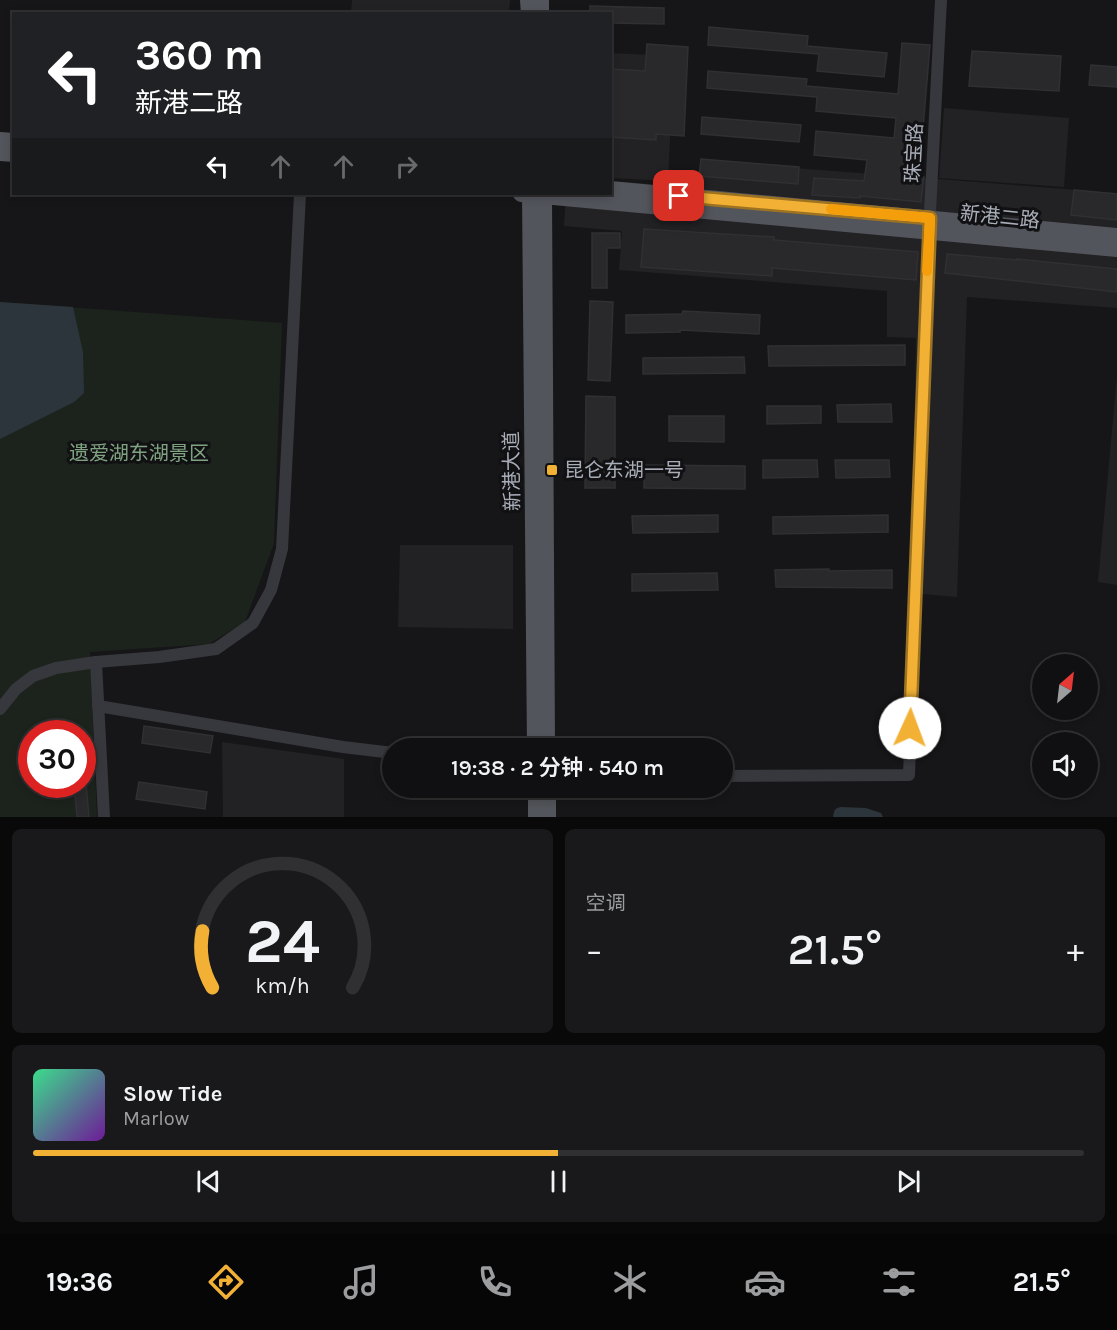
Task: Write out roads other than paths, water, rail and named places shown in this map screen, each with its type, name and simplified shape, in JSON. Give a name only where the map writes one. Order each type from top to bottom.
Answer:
[{"type":"main road","name":"新港二路","points":[[612,189],[929,224],[1117,249]]},
{"type":"main road","name":"新港大道","points":[[535,738],[537,195]]},
{"type":"main road","name":"新港大道","points":[[537,195],[548,738]]},
{"type":"main road","name":"新港二路","points":[[550,195],[1117,236]]},
{"type":"main road","points":[[536,798],[536,817]]},
{"type":"main road","points":[[548,798],[548,817]]},
{"type":"street","name":"珠宝路","points":[[733,776],[909,775],[929,224],[941,0]]},
{"type":"street","points":[[0,709],[16,689],[33,676],[56,668],[216,649],[253,623],[271,590],[282,549],[300,195]]},
{"type":"street","points":[[96,662],[104,817]]},
{"type":"street","points":[[98,706],[382,752]]},
{"type":"place","name":"昆仑东湖一号","points":[[552,470]]},
{"type":"park label","name":"遗爱湖东湖景区","points":[[139,453]]}]
